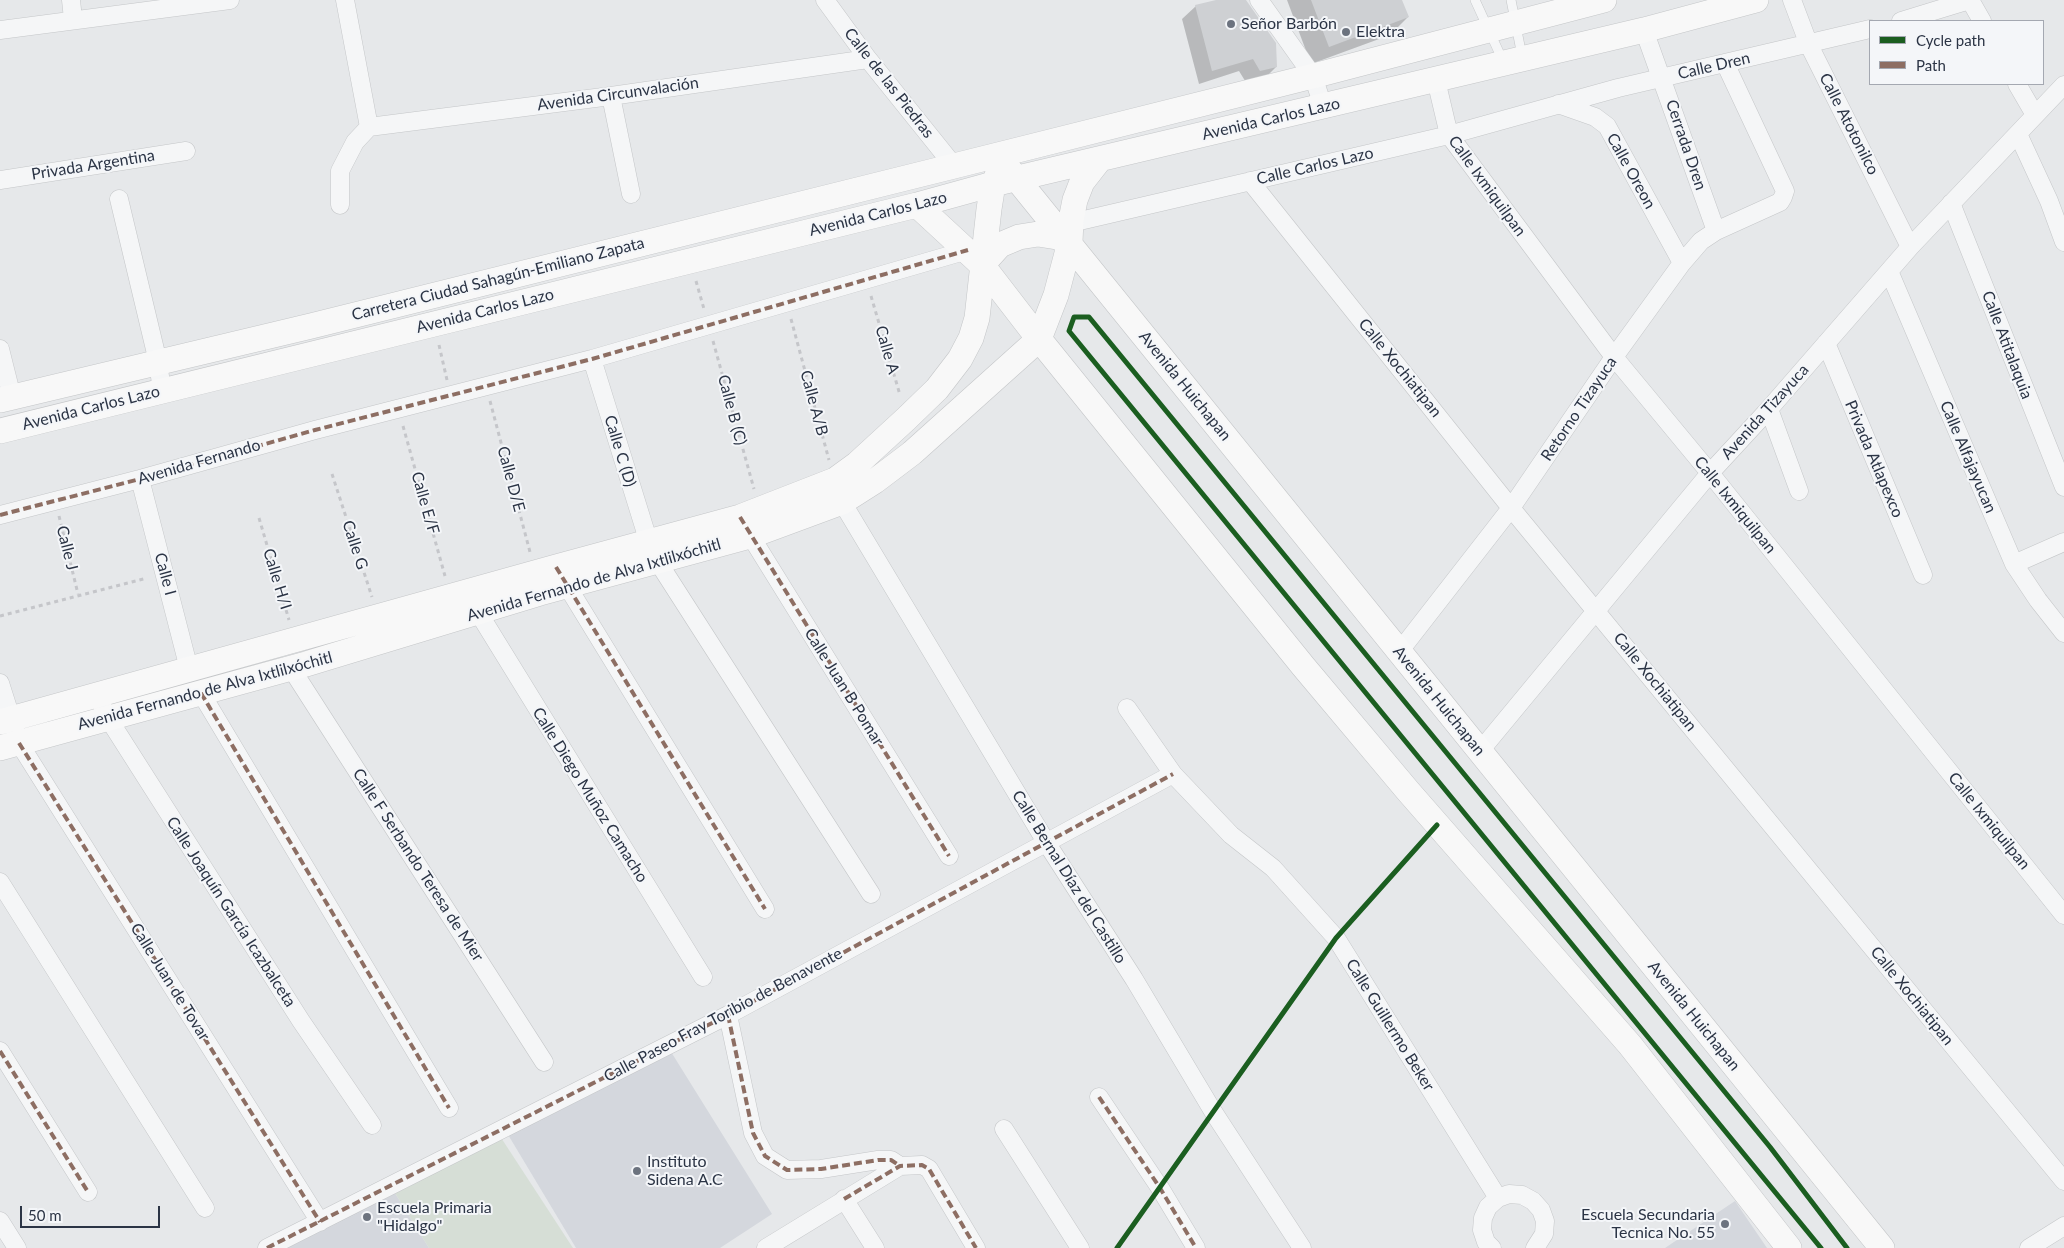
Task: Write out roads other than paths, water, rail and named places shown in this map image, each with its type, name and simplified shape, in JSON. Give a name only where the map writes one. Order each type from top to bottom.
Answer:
[{"type":"street","points":[[71,0],[73,19]]},
{"type":"street","points":[[0,30],[230,0]]},
{"type":"street","points":[[340,205],[340,171],[355,142],[369,127],[345,0]]},
{"type":"street","name":"Calle de las Piedras","points":[[826,0],[868,59],[954,166]]},
{"type":"street","points":[[1259,0],[1313,76],[1323,106]]},
{"type":"street","name":"Avenida Carlos Lazo","points":[[1008,175],[1030,146],[1313,76],[1488,30],[1513,12],[1604,0]]},
{"type":"street","name":"Avenida Carlos Lazo","points":[[0,431],[923,211],[1008,175],[1100,159],[1323,106],[1437,86],[1513,61],[1644,30],[1756,0]]},
{"type":"street","name":"Calle Atotonilco","points":[[1792,0],[1809,44],[1910,247]]},
{"type":"street","points":[[1904,20],[1970,0],[1981,20]]},
{"type":"street","name":"Cerrada Dren","points":[[1644,30],[1662,78],[1698,247]]},
{"type":"street","name":"Calle Dren","points":[[1558,104],[1869,30]]},
{"type":"street","name":"Avenida Circunvalación","points":[[369,127],[611,96],[868,59]]},
{"type":"street","name":"Retorno Tizayuca","points":[[1399,652],[1511,508],[1614,358],[1698,247],[1780,202],[1783,197],[1785,191],[1725,63]]},
{"type":"street","points":[[2018,85],[2035,115]]},
{"type":"street","name":"Avenida Tizayuca","points":[[1480,751],[1710,473],[1769,409],[1888,271],[2064,85]]},
{"type":"street","name":"Calle Ixmiquilpan","points":[[1437,86],[1447,132],[1614,358],[1710,473],[2064,915]]},
{"type":"street","points":[[611,96],[630,194]]},
{"type":"street","name":"Calle Carlos Lazo","points":[[1064,228],[1558,104]]},
{"type":"street","name":"Calle Oreon","points":[[1558,104],[1595,117],[1607,126],[1698,247]]},
{"type":"street","points":[[2018,134],[2049,201],[2064,242]]},
{"type":"street","name":"Privada Argentina","points":[[0,180],[186,151]]},
{"type":"street","name":"Avenida Fernando de Alva Ixtlilxóchitl","points":[[6,720],[451,597],[653,552],[838,491],[875,481],[912,453],[1040,339],[1056,295],[1064,228],[1082,182],[1100,159]]},
{"type":"street","name":"Carretera Ciudad Sahagún-Emiliano Zapata","points":[[6,398],[320,324],[954,166],[1008,175]]},
{"type":"street","name":"Avenida Fernando de Alva Ixtlilxóchitl","points":[[838,491],[857,464],[937,389],[960,359],[972,338],[977,318],[970,252],[1008,175]]},
{"type":"street","name":"Avenida Huichapan","points":[[1008,175],[1064,228],[1399,652],[1882,1248]]},
{"type":"street","name":"Calle Xochiatipan","points":[[1250,181],[1511,508],[2064,1181]]},
{"type":"street","points":[[119,200],[158,362],[162,391]]},
{"type":"street","name":"Calle Atitalaquia","points":[[1951,203],[2064,487]]},
{"type":"street","points":[[923,211],[970,252],[1303,666],[1437,825],[1630,1046],[1789,1248]]},
{"type":"street","points":[[970,252],[1000,246],[1019,237],[1038,234],[1057,237],[1064,228]]},
{"type":"street","name":"Avenida Fernando","points":[[0,515],[140,479],[398,408],[592,360],[970,252]]},
{"type":"street","name":"Calle Alfajayucan","points":[[1888,271],[2014,564],[2038,600],[2064,633]]},
{"type":"street","name":"Privada Atlapexco","points":[[1826,343],[1923,575]]},
{"type":"street","points":[[0,349],[6,398]]},
{"type":"street","name":"Calle C (D)","points":[[592,360],[653,552]]},
{"type":"street","points":[[1769,409],[1799,491]]},
{"type":"street","name":"Calle I","points":[[140,479],[189,669]]},
{"type":"street","name":"Calle Bernal Díaz del Castillo","points":[[838,491],[1046,842],[1134,979],[1214,1113],[1302,1248]]},
{"type":"street","name":"Calle Juan B Pomar","points":[[750,521],[950,856]]},
{"type":"street","points":[[2014,564],[2064,542]]},
{"type":"street","points":[[653,552],[871,894]]},
{"type":"street","points":[[553,575],[765,909]]},
{"type":"street","name":"Avenida Fernando de Alva Ixtlilxóchitl","points":[[10,745],[291,668],[478,612],[553,575]]},
{"type":"street","name":"Calle Diego Muñoz Camacho","points":[[478,612],[703,977]]},
{"type":"street","name":"Calle F Serbando Teresa de Mier","points":[[291,668],[544,1062]]},
{"type":"street","name":"Calle Juan de Tovar","points":[[0,684],[10,745],[320,1222]]},
{"type":"street","points":[[201,693],[449,1108]]},
{"type":"street","name":"Calle Joaquín García Icazbalceta","points":[[98,694],[108,718],[301,1020],[372,1125]]},
{"type":"street","name":"Calle Guillermo Beker","points":[[1127,708],[1174,774],[1231,835],[1272,868],[1336,938],[1498,1198]]},
{"type":"street","name":"Calle Paseo Fray Toribio de Benavente","points":[[267,1248],[728,1015],[1174,774]]},
{"type":"street","points":[[0,882],[205,1208]]},
{"type":"street","points":[[728,1015],[753,1133],[765,1156],[787,1170],[821,1170],[878,1160],[892,1160],[900,1166]]},
{"type":"street","points":[[0,1051],[88,1192]]},
{"type":"street","points":[[1100,1097],[1160,1188],[1196,1248]]},
{"type":"street","points":[[1004,1129],[1080,1248]]},
{"type":"street","points":[[766,1248],[900,1166],[922,1165],[929,1169],[976,1248]]},
{"type":"street","points":[[1492,1248],[1486,1242],[1482,1230],[1483,1218],[1488,1207],[1498,1198],[1509,1194],[1522,1196],[1533,1201],[1541,1210],[1545,1221],[1544,1234],[1535,1248]]},
{"type":"street","points":[[844,1199],[874,1248]]},
{"type":"street","points":[[0,1221],[17,1248]]},
{"type":"street","points":[[2029,1248],[2064,1226]]},
{"type":"lane","points":[[1476,0],[1488,30],[1513,61]]},
{"type":"lane","points":[[1513,12],[1513,61]]},
{"type":"place","name":"Señor Barbón","points":[[1231,24]]},
{"type":"place","name":"Elektra","points":[[1346,32]]},
{"type":"place","name":"Instituto Sidena A.C","points":[[637,1171]]},
{"type":"place","name":"Escuela Primaria \"Hidalgo\"","points":[[367,1217]]},
{"type":"place","name":"Escuela Secundaria Tecnica No. 55","points":[[1725,1224]]}]
